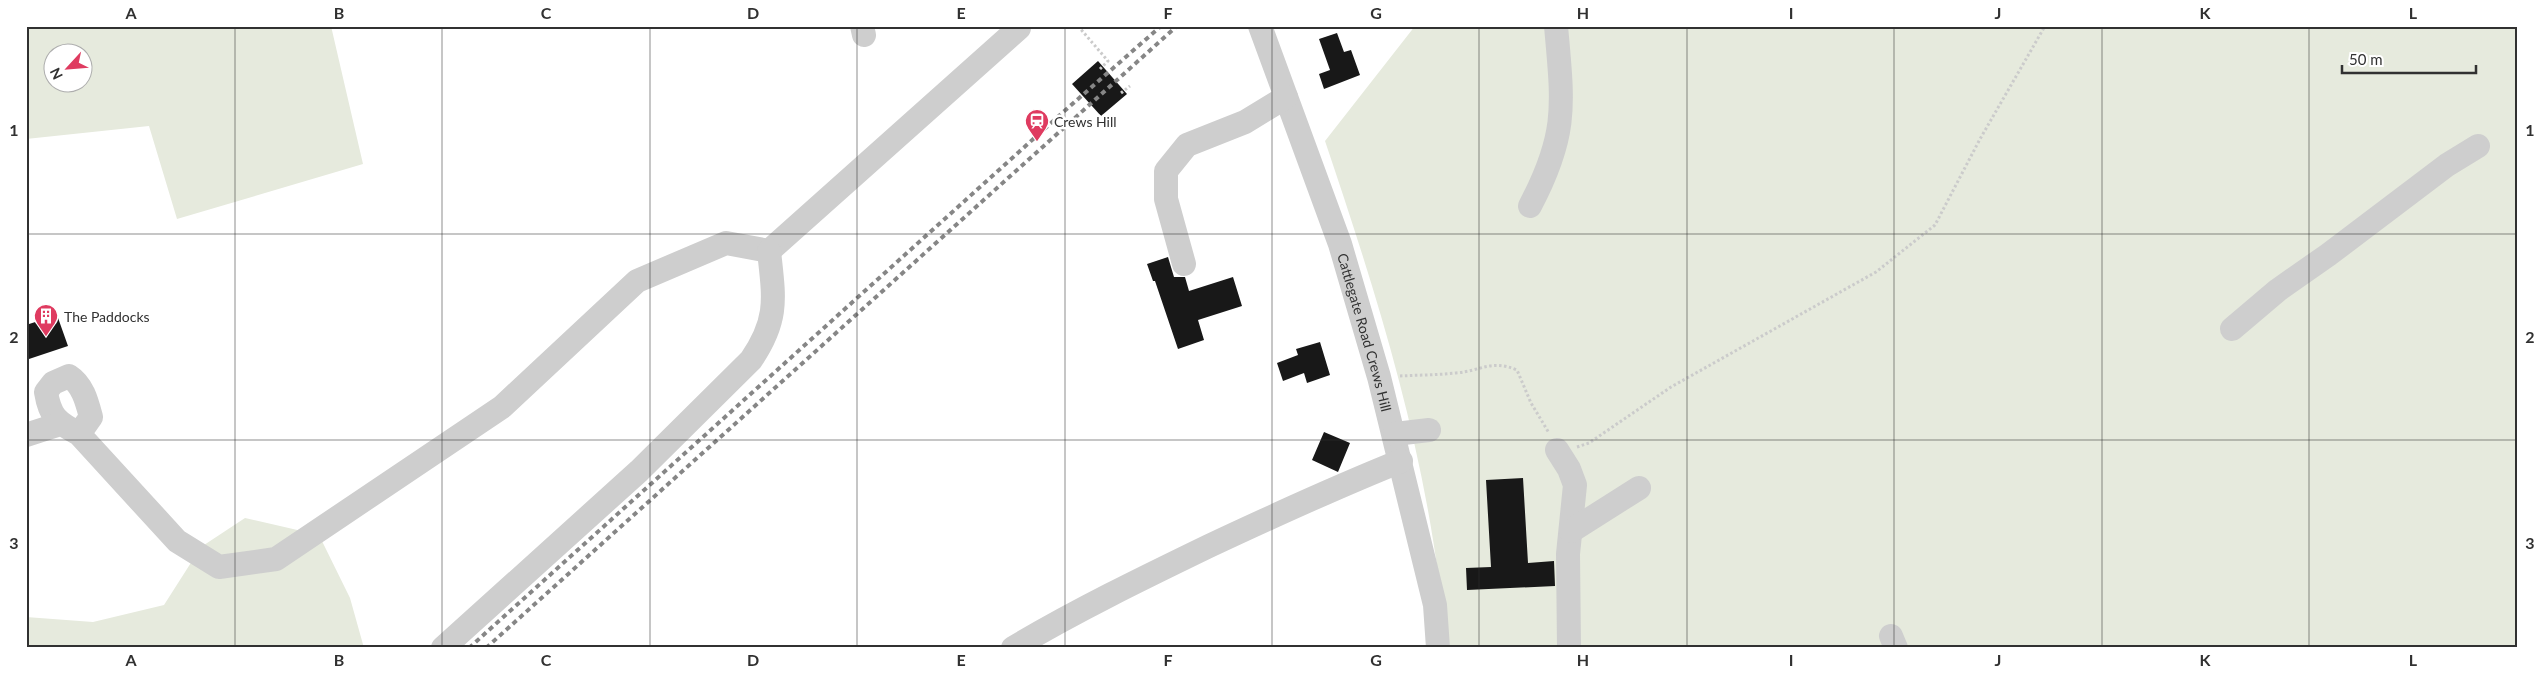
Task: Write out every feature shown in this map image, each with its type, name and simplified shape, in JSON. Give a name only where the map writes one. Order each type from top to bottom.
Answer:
[{"type":"street","name":"Cattlegate Road Crews Hill","points":[[1260,26],[1340,244],[1379,377],[1395,434],[1436,605],[1438,648]]},
{"type":"street","points":[[1530,206],[1546,176],[1560,134],[1562,89],[1556,26]]},
{"type":"street","points":[[769,251],[1019,28]]},
{"type":"street","points":[[1184,264],[1166,199],[1166,171],[1187,145],[1245,122],[1286,97]]},
{"type":"street","points":[[2232,329],[2278,290],[2328,256],[2441,169],[2478,146]]},
{"type":"street","points":[[26,435],[70,429],[177,541],[219,567],[276,559],[502,407],[637,281],[726,244],[769,251]]},
{"type":"street","points":[[443,648],[639,471],[751,360],[764,341],[772,319],[774,300],[769,251]]},
{"type":"street","points":[[1395,434],[1429,430]]},
{"type":"street","points":[[1557,450],[1570,470],[1575,485],[1568,554],[1569,648]]},
{"type":"street","points":[[1013,648],[1063,618],[1169,566],[1332,488],[1401,461]]},
{"type":"street","points":[[1571,531],[1638,488]]},
{"type":"path","points":[[1078,26],[1108,61],[1100,69]]},
{"type":"path","points":[[1379,377],[1457,373],[1501,363],[1517,370],[1531,404],[1548,430],[1557,450],[1589,443],[1671,386],[1876,272],[1935,225],[1980,139],[2045,26]]},
{"type":"path","points":[[1121,93],[1130,86]]},
{"type":"shaded area","points":[[26,26],[331,26],[363,164],[177,219],[149,126],[26,139]]},
{"type":"shaded area","points":[[1415,26],[2518,26],[2518,648],[1446,648],[1439,582],[1417,453],[1385,328],[1325,141]]},
{"type":"shaded area","points":[[245,518],[319,535],[350,598],[364,648],[26,648],[26,617],[93,622],[164,605],[201,547]]},
{"type":"building","points":[[1337,33],[1344,52],[1351,50],[1360,75],[1324,89],[1319,74],[1330,70],[1319,39]]},
{"type":"building","points":[[1098,61],[1127,94],[1101,116],[1072,84]]},
{"type":"building","points":[[1168,257],[1174,277],[1185,277],[1189,291],[1233,277],[1242,306],[1198,320],[1204,340],[1178,349],[1155,281],[1153,281],[1147,264]]},
{"type":"building","name":"The Paddocks","points":[[57,315],[68,346],[26,360],[26,325]]},
{"type":"building","points":[[1320,342],[1330,375],[1307,383],[1304,373],[1283,381],[1277,363],[1298,355],[1296,349]]},
{"type":"building","points":[[1324,432],[1350,443],[1338,472],[1312,460]]},
{"type":"building","points":[[1523,478],[1528,563],[1554,561],[1555,586],[1467,590],[1466,568],[1491,567],[1486,480]]},
{"type":"railway","points":[[469,648],[1161,26]]},
{"type":"railway","points":[[486,648],[1177,26]]},
{"type":"place","name":"Crews Hill","points":[[1037,142]]},
{"type":"place","name":"The Paddocks","points":[[46,337]]}]
